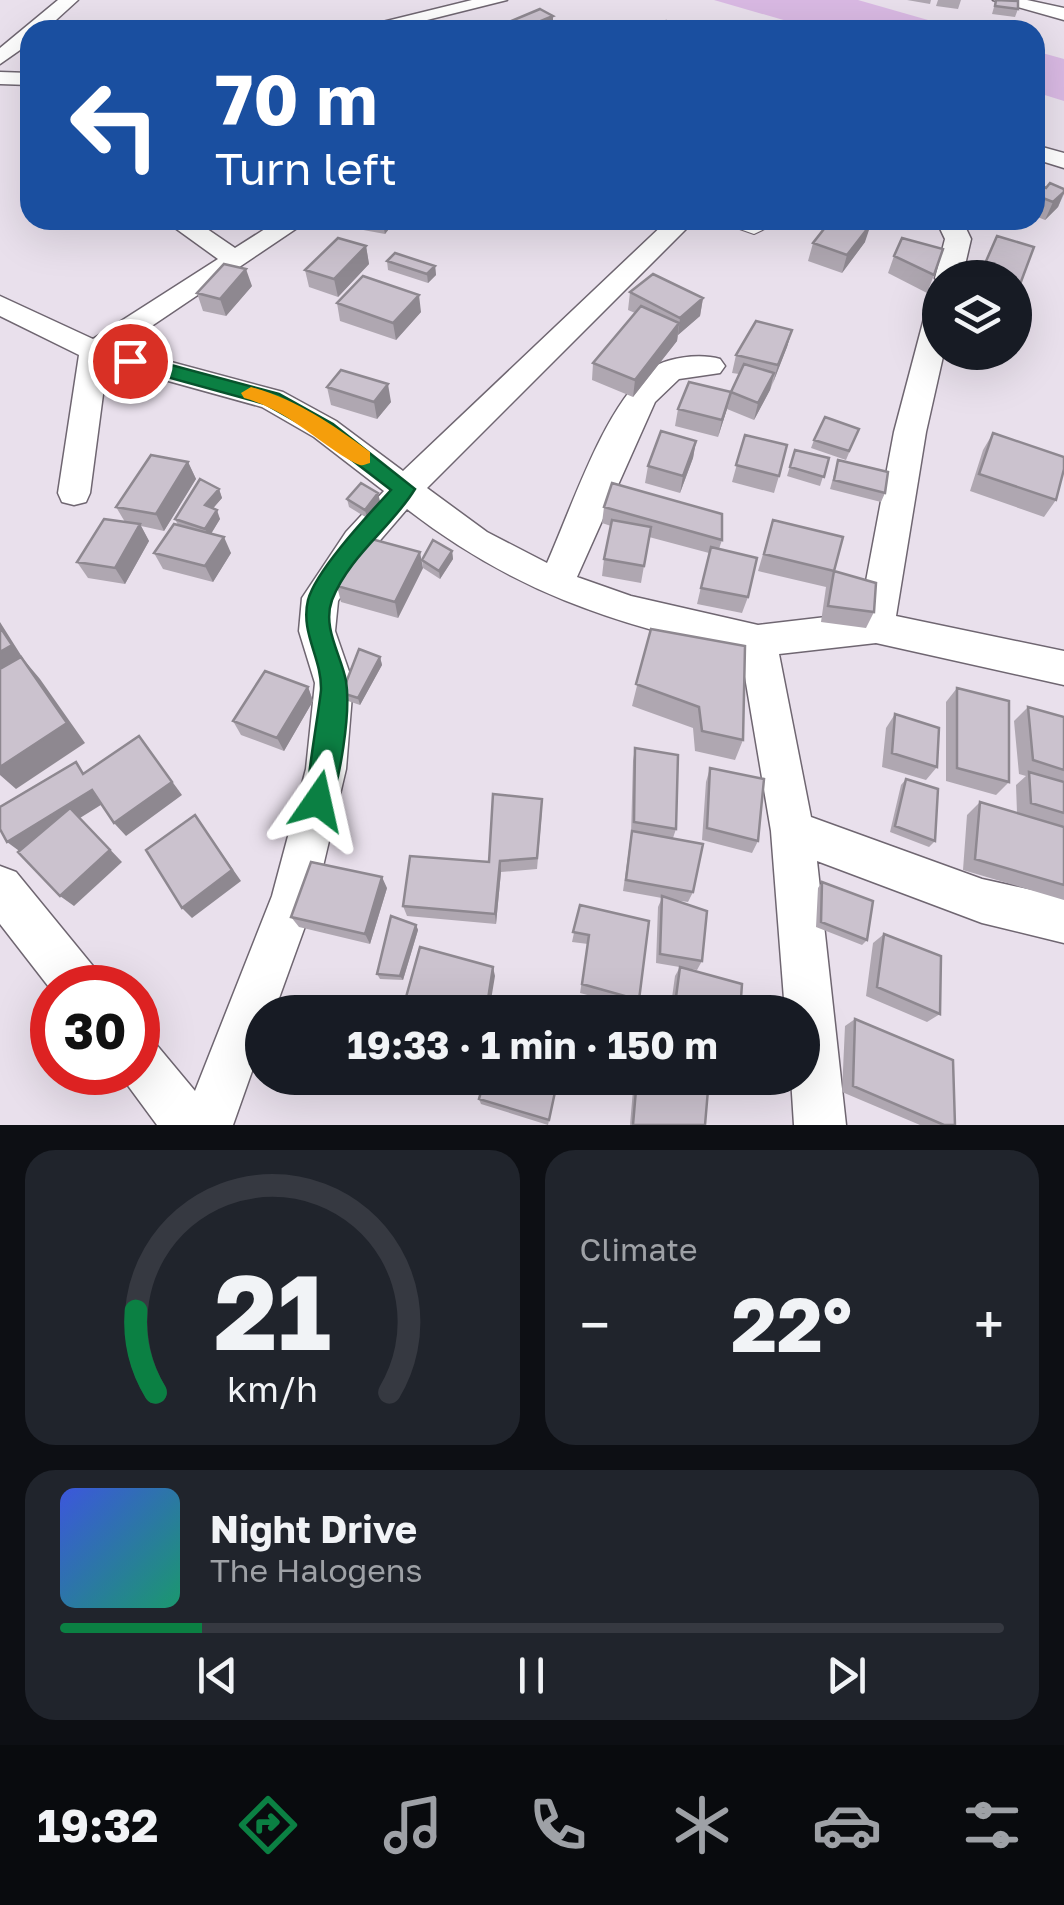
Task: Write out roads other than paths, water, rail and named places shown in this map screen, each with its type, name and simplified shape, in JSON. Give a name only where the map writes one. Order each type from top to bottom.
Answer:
[{"type":"street","points":[[45,20],[69,0]]},
{"type":"street","points":[[406,20],[498,0]]},
{"type":"street","points":[[1002,0],[1064,14]]},
{"type":"street","points":[[0,58],[20,41]]},
{"type":"street","points":[[191,230],[235,259]]},
{"type":"street","points":[[74,492],[94,351],[280,230]]},
{"type":"street","points":[[207,1125],[294,896],[326,769],[334,684],[318,632],[320,598],[358,542],[404,489],[672,230]]},
{"type":"street","points":[[953,260],[958,239],[954,230]]},
{"type":"street","points":[[5,314],[94,351],[272,399],[326,429],[475,542],[556,584],[629,611],[758,642],[876,627],[1064,668]]},
{"type":"street","points":[[556,584],[630,421],[656,380],[672,370],[710,366]]},
{"type":"street","points":[[876,627],[910,432],[925,370]]},
{"type":"street","points":[[758,642],[792,830],[820,1125]]},
{"type":"street","points":[[792,830],[982,900],[1064,920]]},
{"type":"street","points":[[0,888],[62,965]]},
{"type":"street","points":[[160,1088],[189,1125]]}]
